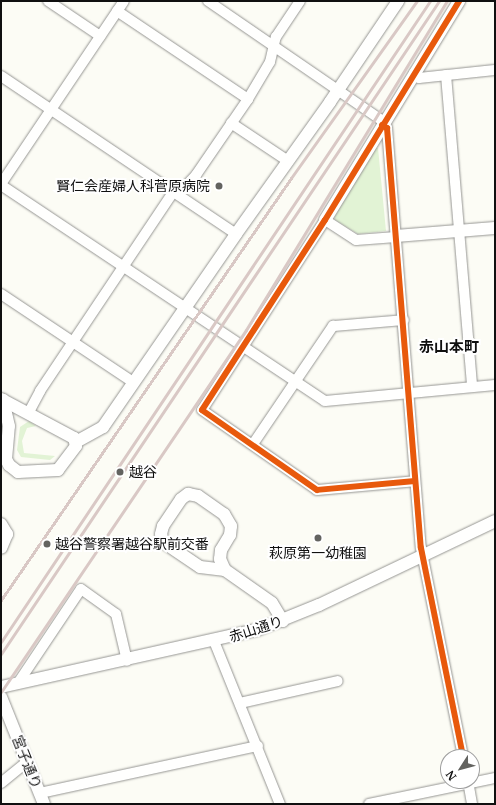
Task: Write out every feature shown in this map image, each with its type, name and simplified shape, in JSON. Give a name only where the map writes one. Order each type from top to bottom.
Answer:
[{"type":"street","points":[[48,1],[100,36]]},
{"type":"street","points":[[124,1],[1,184],[325,401],[409,394],[495,384]]},
{"type":"street","points":[[208,1],[339,90],[383,123],[387,128],[404,320],[415,481],[422,556],[461,749]]},
{"type":"street","points":[[9,426],[18,416],[29,412],[72,342],[174,191],[184,188],[196,175],[232,123],[270,62],[276,37],[300,1]]},
{"type":"street","points":[[76,442],[99,431],[236,234],[339,90],[398,1]]},
{"type":"street","points":[[415,481],[317,490],[253,444],[202,410],[245,346],[325,220],[459,1]]},
{"type":"street","points":[[117,11],[248,99]]},
{"type":"street","points":[[414,73],[420,78],[495,70]]},
{"type":"street","points":[[446,75],[457,231],[472,386]]},
{"type":"street","points":[[1,76],[236,234]]},
{"type":"street","points":[[232,123],[288,161]]},
{"type":"street","points":[[325,220],[356,240],[495,228]]},
{"type":"street","points":[[1,294],[133,382]]},
{"type":"street","points":[[253,444],[333,326],[404,320]]},
{"type":"street","points":[[2,399],[69,434],[76,442]]},
{"type":"street","points":[[2,399],[9,426],[6,459],[9,465],[18,472],[58,470],[76,446],[76,442]]},
{"type":"street","points":[[225,570],[220,559],[221,550],[230,535],[231,526],[224,514],[198,496],[188,494],[181,499],[163,526],[161,534],[163,542],[200,567],[225,570],[272,603],[283,621]]},
{"type":"street","name":"赤山通り","points":[[1,688],[18,683],[127,661],[214,641],[283,621],[495,522]]},
{"type":"street","points":[[1,524],[7,534],[1,548]]},
{"type":"street","points":[[18,683],[81,589],[116,614],[127,661]]},
{"type":"street","points":[[214,641],[258,746],[280,804]]},
{"type":"street","points":[[240,703],[338,681]]},
{"type":"street","name":"宮子通り","points":[[2,704],[42,799]]},
{"type":"street","points":[[42,799],[258,746]]},
{"type":"street","points":[[1,783],[27,762]]},
{"type":"street","points":[[480,780],[495,778]]},
{"type":"street","points":[[369,804],[440,788]]},
{"type":"street","points":[[469,789],[472,804]]},
{"type":"green space","points":[[375,147],[378,148],[386,231],[358,234],[335,220],[334,214]]},
{"type":"green space","points":[[29,421],[36,426],[27,428],[22,441],[24,453],[55,456],[50,460],[21,457],[17,450],[20,427]]},
{"type":"railway","points":[[1,600],[291,178],[417,1]]},
{"type":"railway","points":[[1,642],[430,1]]},
{"type":"railway","points":[[1,654],[439,1]]},
{"type":"railway","points":[[1,692],[246,330],[447,1]]},
{"type":"cycle path","points":[[415,481],[317,490],[202,410],[325,220],[459,1]]},
{"type":"cycle path","points":[[382,125],[387,128],[421,548],[461,749]]},
{"type":"place","name":"賢仁会産婦人科菅原病院","points":[[219,186]]},
{"type":"place","name":"越谷","points":[[120,472]]},
{"type":"place","name":"萩原第一幼稚園","points":[[318,538]]},
{"type":"place","name":"越谷警察署越谷駅前交番","points":[[47,544]]},
{"type":"district","name":"赤山本町","points":[[449,347]]}]
